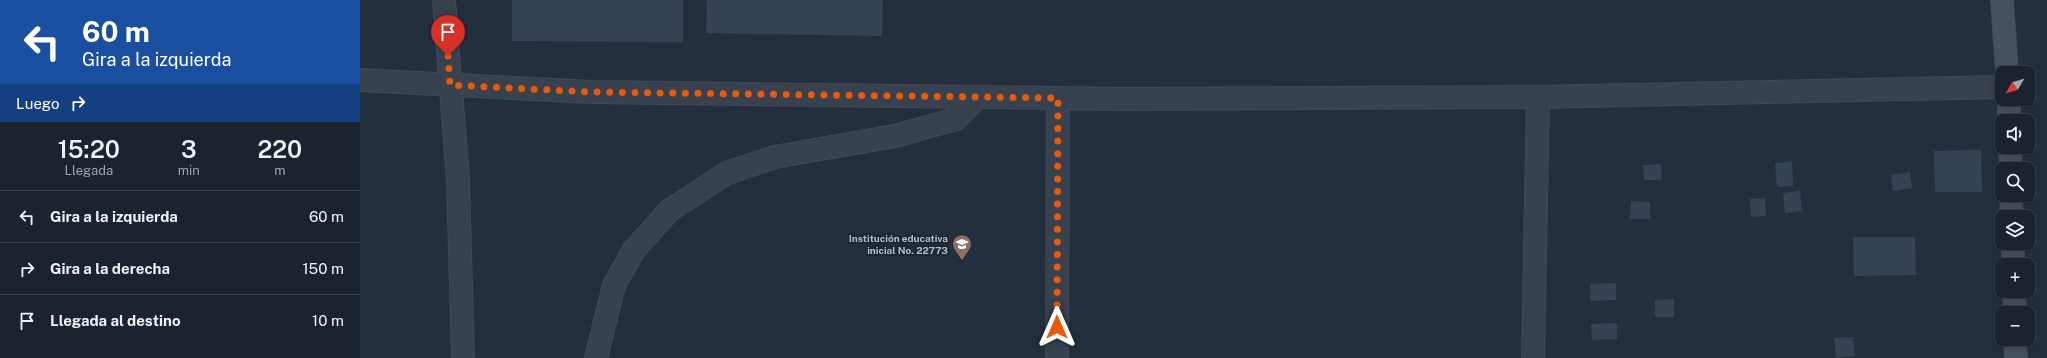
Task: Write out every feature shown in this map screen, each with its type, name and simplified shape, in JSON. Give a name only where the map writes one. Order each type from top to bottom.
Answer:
[{"type":"street","points":[[444,0],[458,180],[463,358]]},
{"type":"street","points":[[2002,0],[2007,66]]},
{"type":"street","points":[[360,80],[592,92],[1058,98],[1538,97],[1995,87]]},
{"type":"street","points":[[596,358],[614,285],[634,250],[670,210],[727,173],[775,157],[895,136],[956,119],[978,97]]},
{"type":"street","points":[[1533,358],[1538,97]]},
{"type":"street","points":[[1057,358],[1058,98]]},
{"type":"street","points":[[2016,346],[2016,358]]},
{"type":"building","points":[[512,0],[683,0],[683,42],[512,41]]},
{"type":"building","points":[[707,0],[883,0],[882,36],[706,33]]},
{"type":"building","points":[[1981,150],[1982,192],[1935,192],[1934,151]]},
{"type":"building","points":[[1792,161],[1793,186],[1777,187],[1775,163]]},
{"type":"building","points":[[1661,164],[1662,180],[1644,180],[1643,165]]},
{"type":"building","points":[[1910,172],[1912,188],[1893,191],[1891,175]]},
{"type":"building","points":[[1800,191],[1802,211],[1785,213],[1783,193]]},
{"type":"building","points":[[1765,198],[1766,216],[1751,217],[1750,199]]},
{"type":"building","points":[[1631,201],[1650,202],[1650,219],[1630,219]]},
{"type":"building","points":[[1853,237],[1915,237],[1916,275],[1854,276]]},
{"type":"building","points":[[1616,283],[1616,300],[1591,301],[1590,284]]},
{"type":"building","points":[[1674,299],[1674,317],[1655,317],[1655,300]]},
{"type":"building","points":[[1617,323],[1617,339],[1592,340],[1591,324]]},
{"type":"building","points":[[1853,337],[1855,356],[1836,358],[1834,338]]},
{"type":"place","name":"Institución educativa inicial No. 22773","points":[[962,261]]},
{"type":"route","points":[[448,56],[450,85],[592,92],[1058,98],[1057,327]]}]
